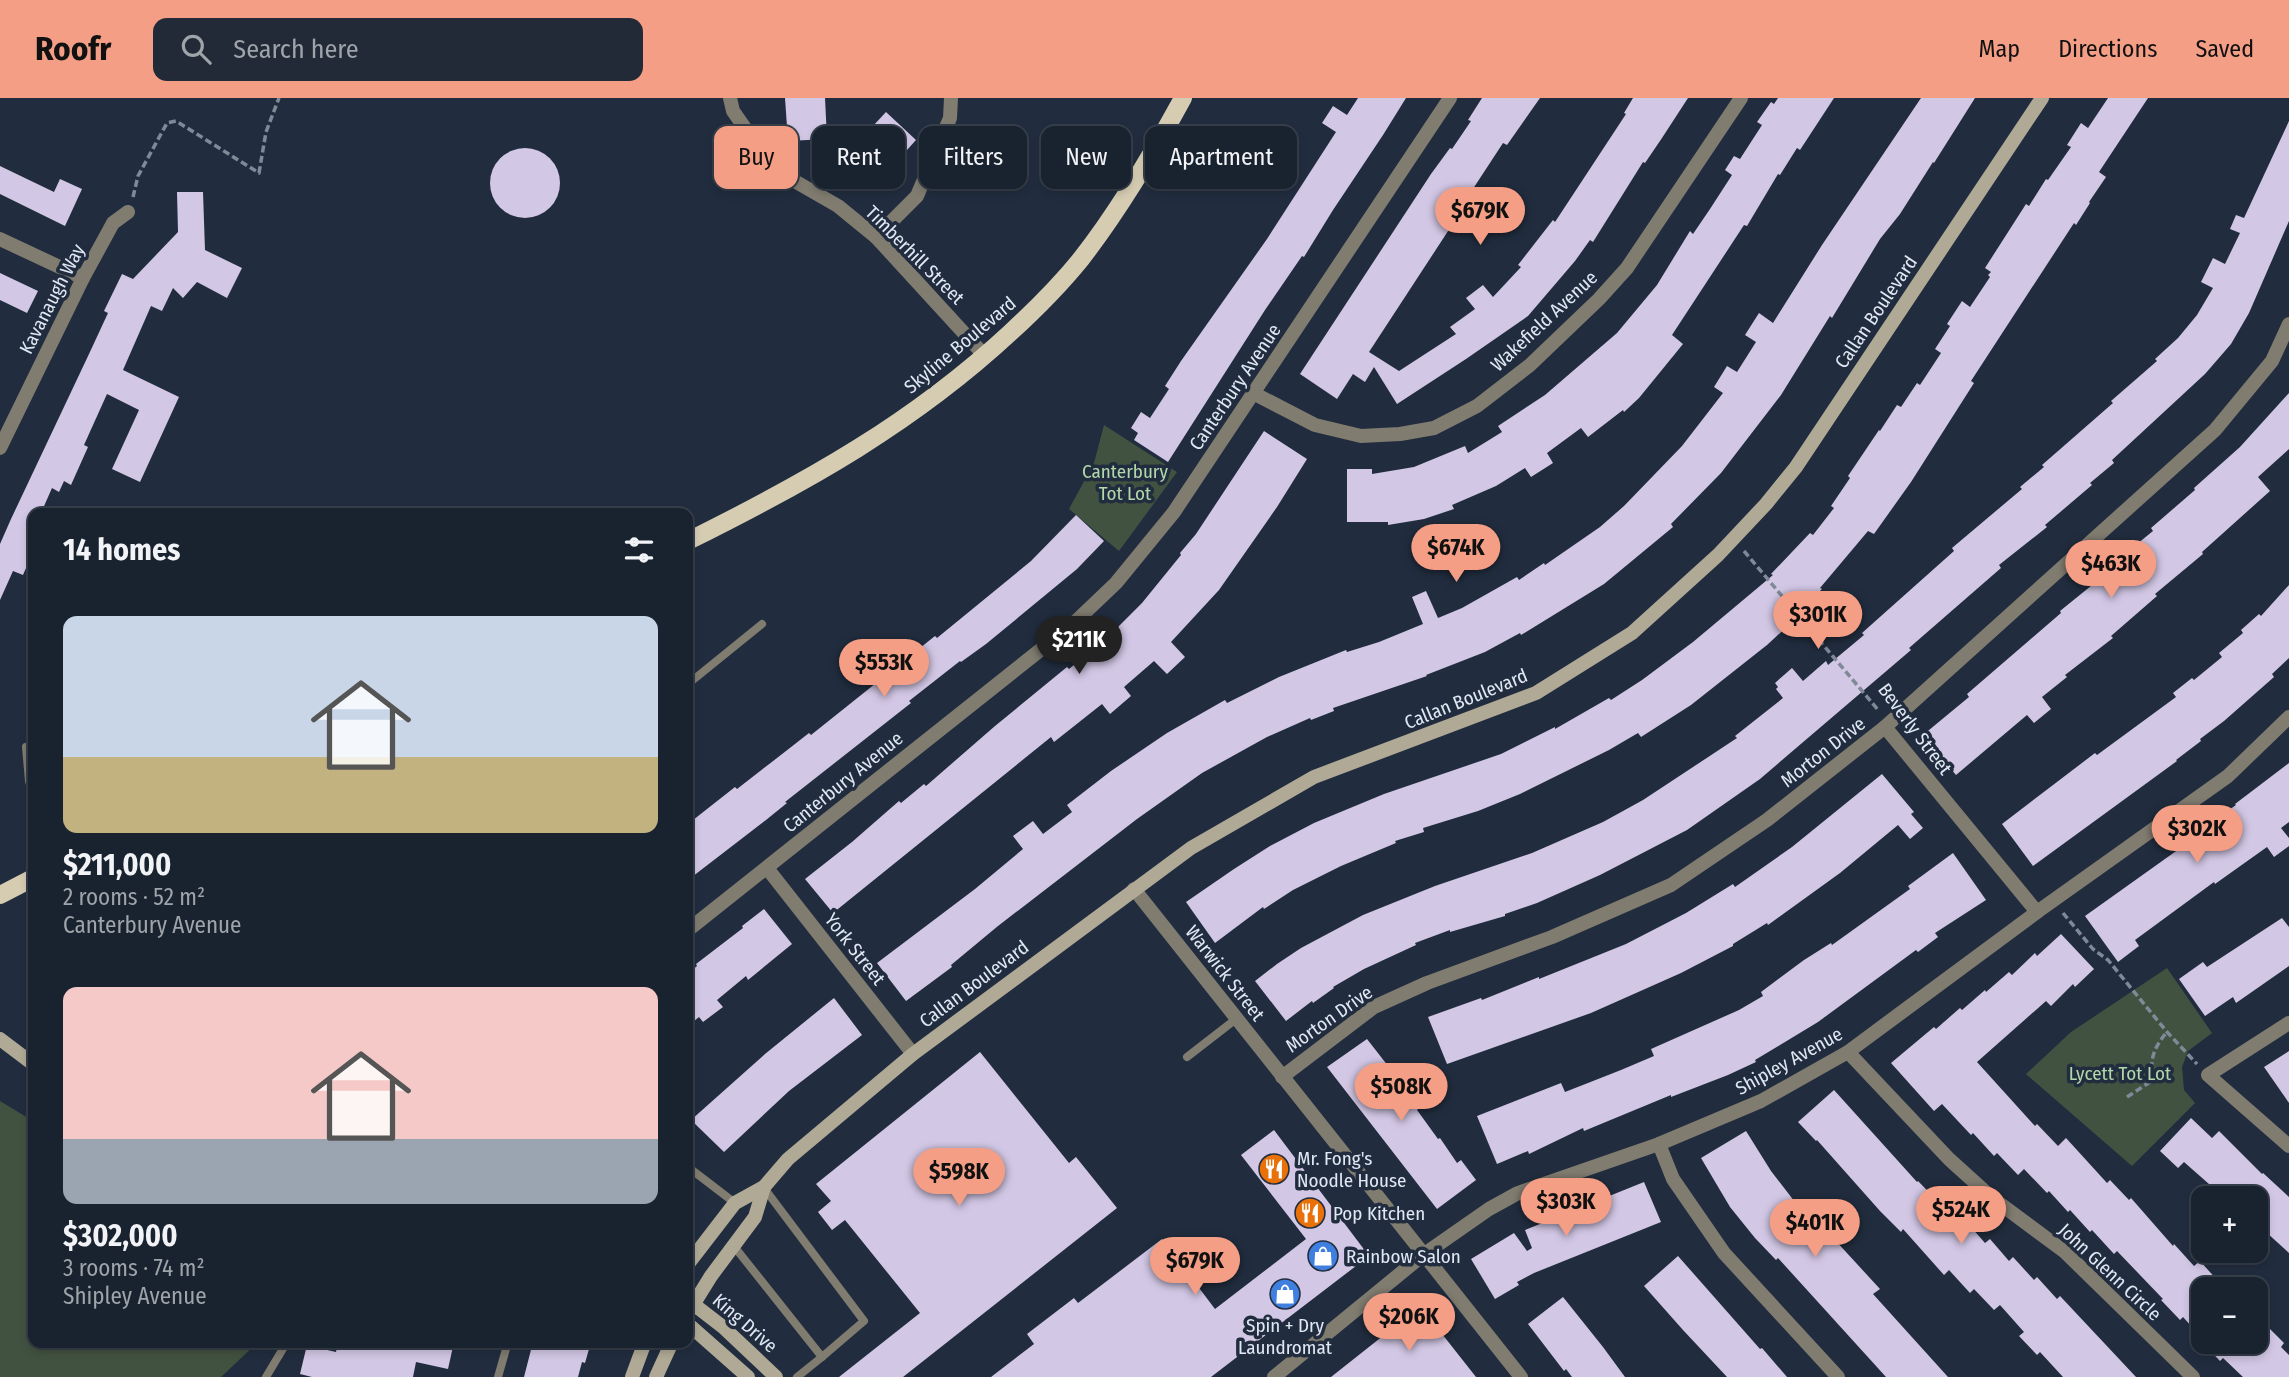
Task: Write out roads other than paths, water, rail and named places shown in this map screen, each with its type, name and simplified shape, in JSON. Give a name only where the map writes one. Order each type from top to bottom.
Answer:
[{"type":"main road","name":"Skyline Boulevard","points":[[693,538],[819,473],[874,440],[985,356],[1035,310],[1081,259],[1143,168],[1183,98]]},
{"type":"main road","points":[[0,895],[28,881]]},
{"type":"street","name":"Timberhill Street","points":[[730,98],[733,111],[761,151],[791,179],[838,206],[876,237],[985,356]]},
{"type":"street","points":[[876,237],[917,196],[950,118],[951,98]]},
{"type":"street","name":"Canterbury Avenue","points":[[693,926],[1073,624],[1116,583],[1174,512],[1450,98]]},
{"type":"street","name":"Wakefield Avenue","points":[[1255,394],[1315,425],[1360,436],[1400,434],[1434,428],[1477,406],[1530,365],[1599,299],[1627,268],[1741,98]]},
{"type":"street","name":"Callan Boulevard","points":[[693,1258],[736,1203],[764,1187],[788,1159],[913,1054],[1191,848],[1314,777],[1536,693],[1632,634],[1733,539],[1796,467],[2042,98]]},
{"type":"street","name":"Kavanaugh Way","points":[[0,448],[83,278],[113,223],[128,212]]},
{"type":"street","points":[[0,239],[83,278]]},
{"type":"street","name":"Morton Drive","points":[[1282,1077],[1374,1007],[1427,983],[1552,937],[1671,885],[1768,820],[1885,727],[2215,430],[2273,361],[2289,324]]},
{"type":"street","name":"Shipley Avenue","points":[[1274,1377],[1423,1255],[1489,1209],[1518,1194],[1659,1144],[1761,1101],[1849,1052],[2037,912],[2228,776],[2289,717]]},
{"type":"street","name":"Beverly Street","points":[[1885,727],[2037,912]]},
{"type":"street","name":"York Street","points":[[767,868],[913,1054]]},
{"type":"street","name":"Warwick Street","points":[[1134,890],[1521,1377]]},
{"type":"street","points":[[2289,1023],[2208,1075],[2289,1146]]},
{"type":"street","points":[[0,1039],[28,1060]]},
{"type":"street","name":"John Glenn Circle","points":[[1849,1052],[1949,1159],[1992,1197],[2065,1252],[2193,1377]]},
{"type":"street","points":[[1659,1144],[1673,1179],[1724,1253],[1838,1377]]},
{"type":"street","name":"Callan Boulevard","points":[[693,1302],[755,1217],[764,1187]]},
{"type":"street","name":"King Drive","points":[[693,1308],[723,1327],[776,1377]]},
{"type":"street","name":"King Drive","points":[[693,1328],[748,1377]]},
{"type":"street","points":[[632,1377],[643,1348]]},
{"type":"street","points":[[656,1377],[669,1348]]},
{"type":"lane","points":[[693,680],[762,624]]},
{"type":"lane","points":[[26,747],[28,770]]},
{"type":"lane","points":[[1187,1057],[1236,1019]]},
{"type":"lane","points":[[693,1171],[736,1203]]},
{"type":"lane","points":[[764,1187],[864,1321],[797,1377]]},
{"type":"lane","points":[[733,1245],[822,1357]]},
{"type":"lane","points":[[266,1377],[283,1348]]},
{"type":"lane","points":[[498,1377],[506,1348]]},
{"type":"place","name":"Mr. Fong's Noodle House","points":[[1274,1169]]},
{"type":"place","name":"Pop Kitchen","points":[[1310,1213]]},
{"type":"place","name":"Rainbow Salon","points":[[1323,1256]]},
{"type":"place","name":"Spin + Dry Laundromat","points":[[1285,1294]]},
{"type":"park label","name":"Canterbury Tot Lot","points":[[1125,482]]},
{"type":"park label","name":"Lycett Tot Lot","points":[[2120,1073]]}]
